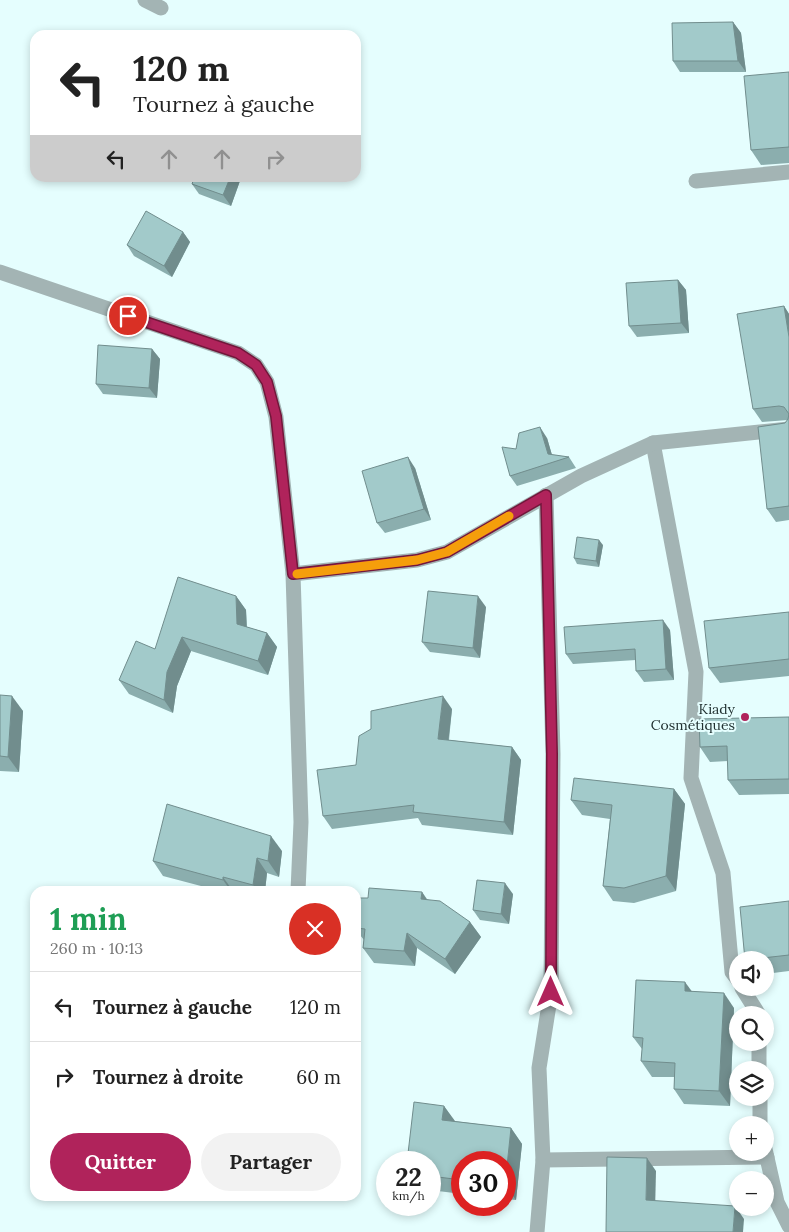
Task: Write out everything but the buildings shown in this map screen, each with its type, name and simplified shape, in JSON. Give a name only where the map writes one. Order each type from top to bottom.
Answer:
[{"type":"street","points":[[145,0],[161,8]]},
{"type":"street","points":[[696,181],[789,172]]},
{"type":"street","points":[[0,272],[238,353],[256,365],[267,382],[276,416],[293,574],[301,822],[298,886]]},
{"type":"street","points":[[293,574],[417,560],[447,552],[546,495],[606,464],[654,443],[789,428]]},
{"type":"street","points":[[654,443],[696,672],[691,778],[723,874],[730,951]]},
{"type":"street","points":[[537,1232],[544,1160],[539,1068],[551,992],[552,764],[546,495]]},
{"type":"street","points":[[544,1160],[729,1153]]},
{"type":"street","points":[[768,1161],[777,1202],[789,1226]]},
{"type":"slow traffic","points":[[297,574],[417,560],[447,552],[509,516]]},
{"type":"place","name":"Kiady Cosmétiques","points":[[745,717]]},
{"type":"route","points":[[128,316],[238,353],[256,365],[267,382],[276,416],[293,574],[417,560],[447,552],[546,495],[552,754],[551,992]]}]
